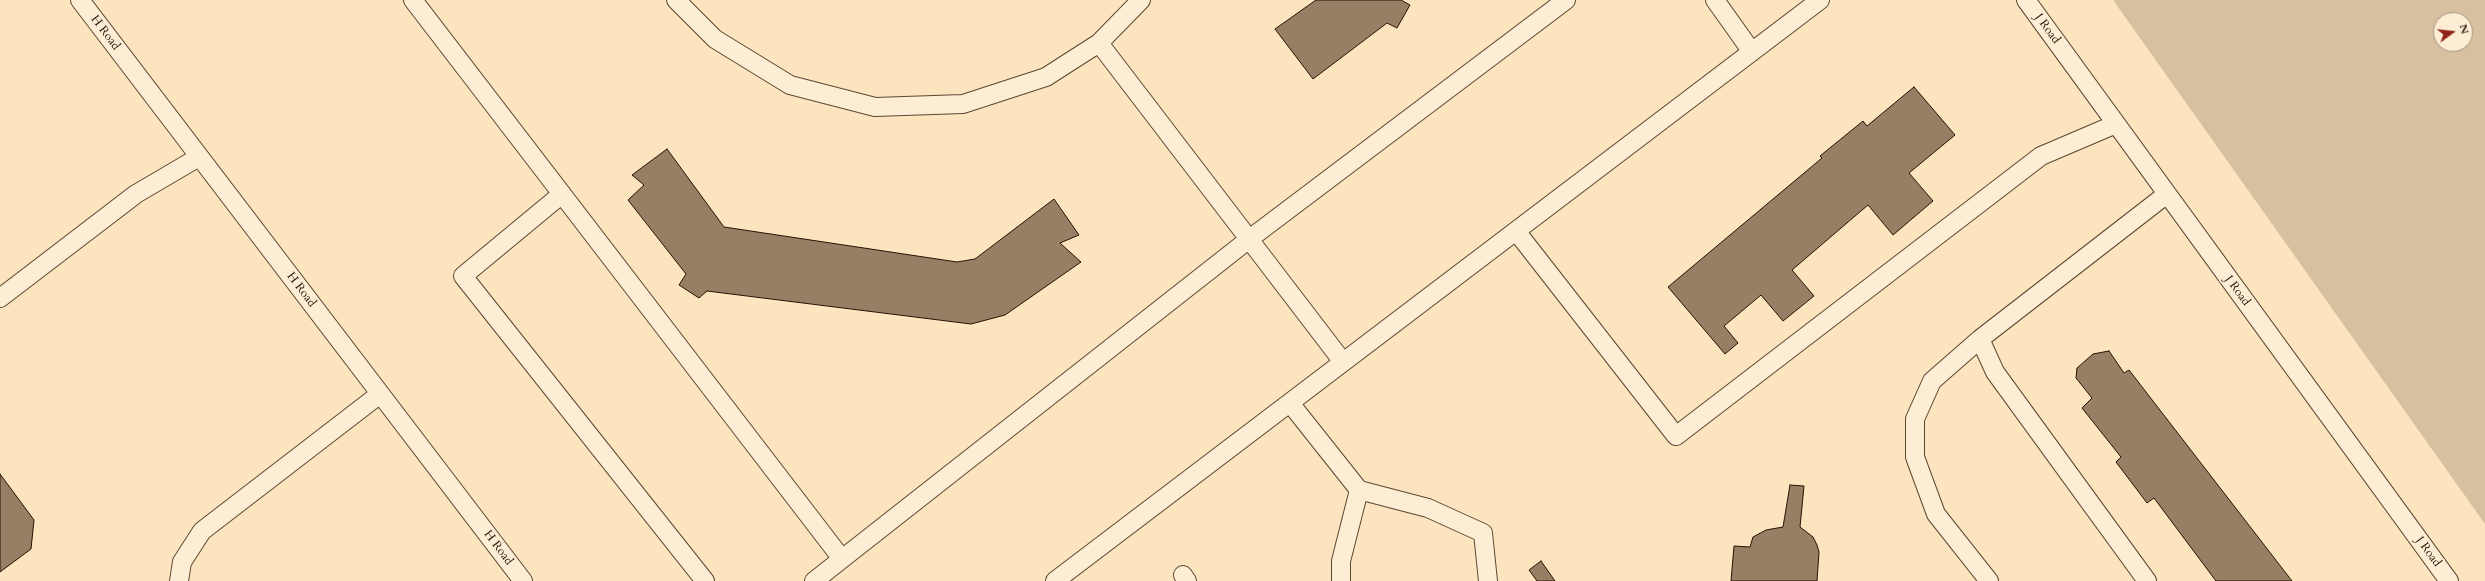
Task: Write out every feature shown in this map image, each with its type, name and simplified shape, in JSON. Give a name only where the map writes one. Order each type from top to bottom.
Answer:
[{"type":"lane","name":"H Road","points":[[80,0],[523,581]]},
{"type":"lane","points":[[413,0],[842,559]]},
{"type":"lane","points":[[676,0],[715,39],[790,85],[875,107],[963,104],[1046,77],[1099,44],[1141,0]]},
{"type":"lane","points":[[814,581],[1248,240],[1566,0]]},
{"type":"lane","points":[[1715,0],[1752,52]]},
{"type":"lane","points":[[1055,581],[1820,0]]},
{"type":"lane","name":"J Road","points":[[2026,0],[2450,581]]},
{"type":"lane","points":[[1099,44],[1343,362]]},
{"type":"lane","points":[[1516,231],[1676,436],[2041,156],[2116,124]]},
{"type":"lane","points":[[0,298],[136,194],[199,156]]},
{"type":"lane","points":[[562,194],[464,276],[705,581]]},
{"type":"lane","points":[[1989,581],[1936,514],[1915,457],[1915,419],[1932,381],[1980,339],[2167,194]]},
{"type":"lane","points":[[1980,339],[1994,372],[2147,581]]},
{"type":"lane","points":[[179,581],[182,562],[202,531],[380,394]]},
{"type":"lane","points":[[1290,403],[1359,490],[1428,508],[1484,533],[1488,581]]},
{"type":"lane","points":[[1341,581],[1341,561],[1359,490]]},
{"type":"shaded area","points":[[2113,0],[2485,0],[2485,524]]},
{"type":"building","points":[[1316,0],[1401,0],[1410,5],[1397,28],[1387,23],[1313,79],[1275,29]]},
{"type":"building","points":[[1914,87],[1955,135],[1909,173],[1933,201],[1893,235],[1868,205],[1792,270],[1814,296],[1783,321],[1761,295],[1724,326],[1738,343],[1725,354],[1668,287],[1822,158],[1820,156],[1863,121],[1867,126]]},
{"type":"building","points":[[667,149],[724,227],[957,262],[975,259],[1054,199],[1079,235],[1060,243],[1081,262],[1005,315],[971,324],[707,291],[699,298],[679,285],[686,274],[628,200],[644,185],[632,175]]},
{"type":"building","points":[[2109,351],[2124,373],[2129,370],[2292,581],[2216,581],[2154,498],[2147,503],[2116,462],[2121,457],[2082,408],[2092,398],[2076,378],[2077,368],[2093,354]]},
{"type":"building","points":[[0,474],[34,520],[31,549],[0,572]]},
{"type":"building","points":[[1790,485],[1804,486],[1800,527],[1813,537],[1817,545],[1819,552],[1817,581],[1731,581],[1734,546],[1750,547],[1753,537],[1766,530],[1783,527]]},
{"type":"building","points":[[1541,561],[1555,581],[1537,581],[1529,570]]}]
